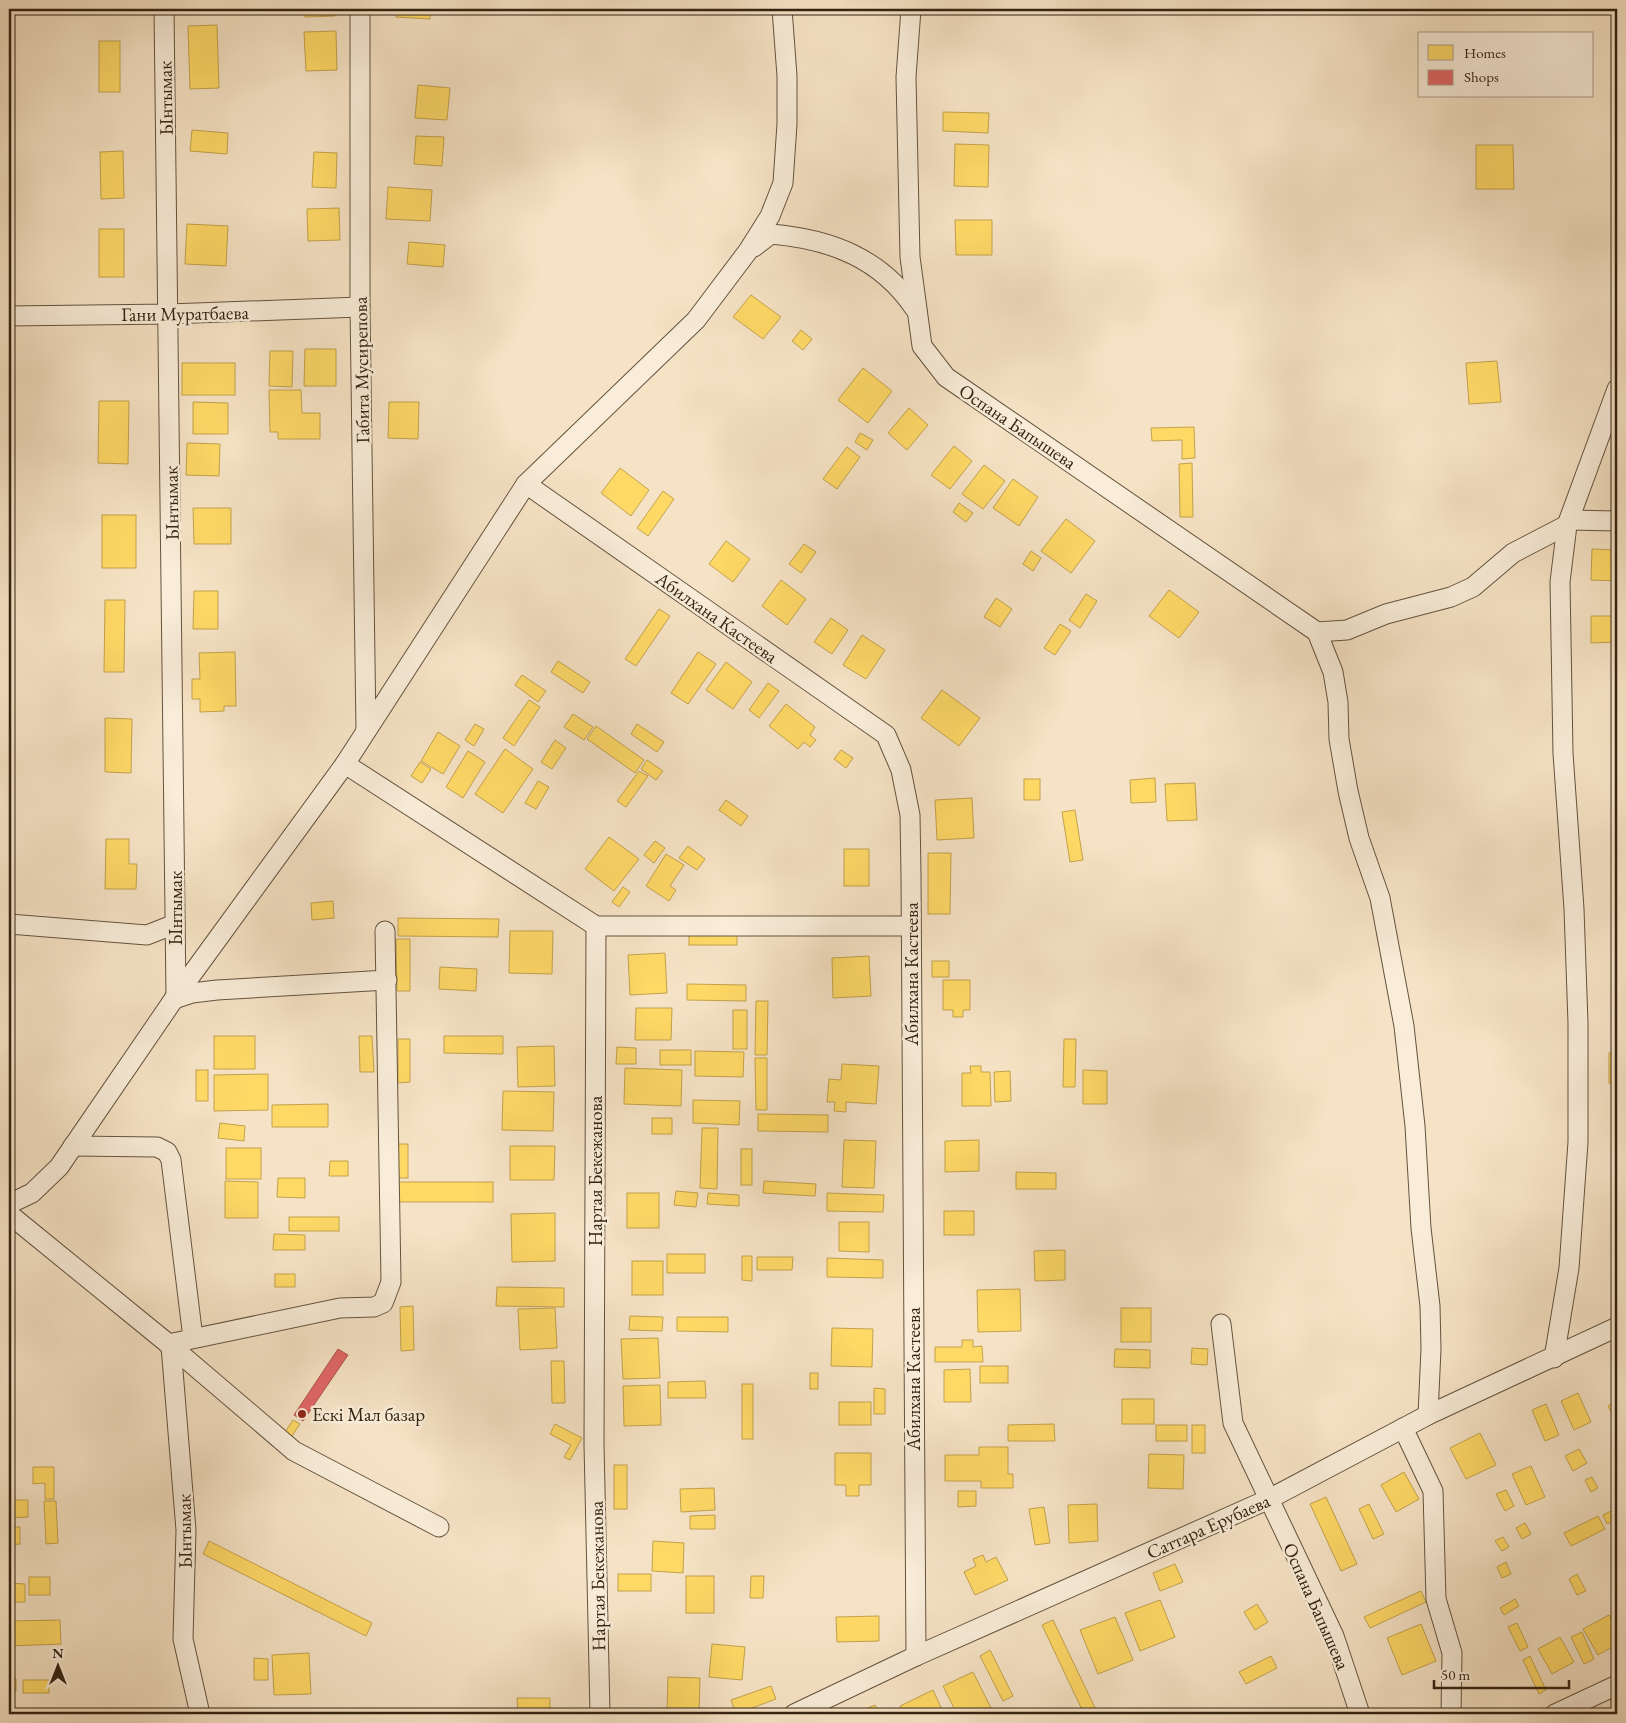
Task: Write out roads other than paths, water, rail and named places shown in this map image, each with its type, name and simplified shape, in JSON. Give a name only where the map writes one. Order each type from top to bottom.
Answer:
[{"type":"street","name":"Ынтымак","points":[[164,9],[169,314],[175,998]]},
{"type":"street","name":"Габита Мусирепова","points":[[360,9],[360,308],[366,731]]},
{"type":"street","points":[[9,1204],[32,1192],[59,1167],[175,998],[346,764],[526,484],[696,320],[748,252],[770,216],[783,183],[787,124],[787,76],[782,9]]},
{"type":"street","points":[[910,9],[906,77],[910,257],[916,310]]},
{"type":"street","name":"Оспана Бапышева","points":[[748,252],[771,234],[803,237],[823,242],[868,261],[901,289],[916,310],[922,346],[946,377],[1317,632]]},
{"type":"street","name":"Гани Муратбаева","points":[[9,316],[169,314],[360,308]]},
{"type":"street","points":[[1554,1358],[1569,1268],[1578,1142],[1578,1023],[1574,909],[1563,743],[1560,582],[1568,522],[1617,389]]},
{"type":"street","name":"Абилхана Кастеева","points":[[526,484],[886,735],[901,770],[910,816],[916,1656]]},
{"type":"street","points":[[1428,1415],[1432,1349],[1430,1306],[1421,1228],[1415,1126],[1404,1026],[1380,898],[1359,838],[1348,791],[1339,739],[1338,702],[1333,672],[1317,632],[1347,630],[1386,614],[1451,597],[1474,587],[1513,553],[1568,522],[1617,520]]},
{"type":"street","points":[[346,764],[596,926],[911,926]]},
{"type":"street","points":[[9,924],[147,935],[175,924]]},
{"type":"street","name":"Нартая Бекежанова","points":[[596,926],[594,1444],[600,1714]]},
{"type":"street","points":[[170,1345],[193,1338],[340,1308],[374,1307],[384,1303],[391,1282],[385,931]]},
{"type":"street","points":[[175,998],[209,991],[387,980]]},
{"type":"street","points":[[73,1146],[157,1147],[167,1152],[171,1160],[193,1338]]},
{"type":"street","points":[[9,1214],[170,1345],[294,1451],[439,1527]]},
{"type":"street","name":"Оспана Бапышева","points":[[1221,1324],[1233,1423],[1334,1636],[1360,1714]]},
{"type":"street","name":"Саттара Ерубаева","points":[[794,1714],[916,1656],[1269,1499],[1428,1415],[1554,1358],[1617,1327]]},
{"type":"street","name":"Ынтымак","points":[[170,1345],[186,1530],[183,1639],[200,1714]]},
{"type":"street","points":[[1404,1428],[1433,1490],[1436,1599],[1452,1653],[1451,1714]]},
{"type":"street","points":[[1556,1714],[1617,1685]]},
{"type":"place","name":"Ескі Мал базар","points":[[302,1414]]}]
